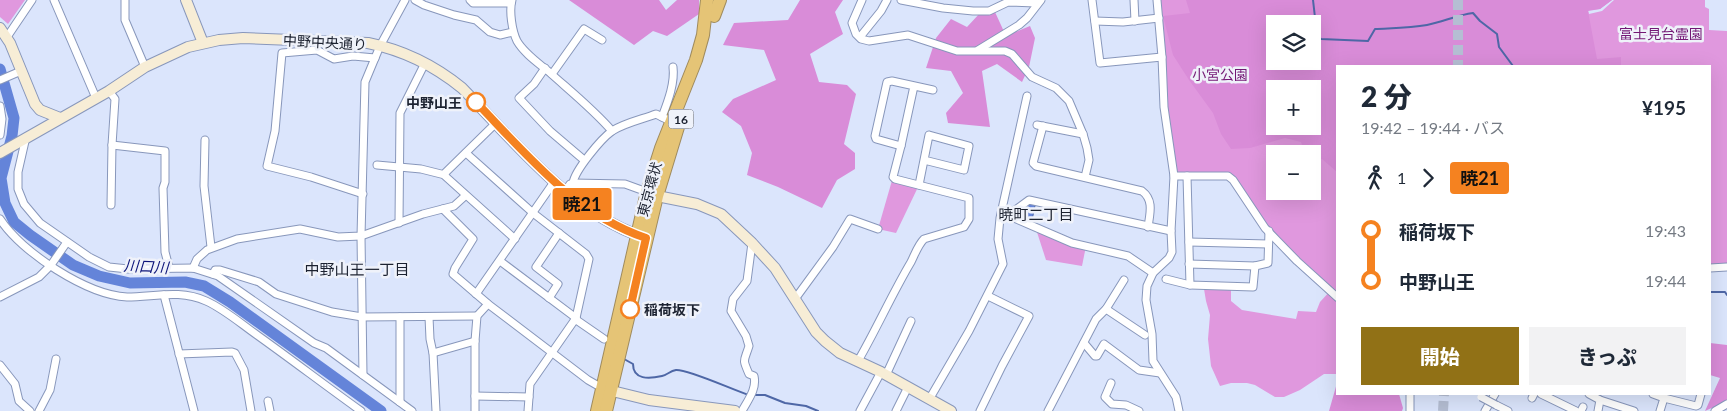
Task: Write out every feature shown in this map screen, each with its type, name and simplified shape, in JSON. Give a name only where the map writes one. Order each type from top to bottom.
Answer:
[{"type":"highway","name":"東京環状","points":[[597,411],[606,390],[652,194],[658,155],[667,119],[698,54],[705,22],[707,0]]},
{"type":"highway","name":"東京環状","points":[[652,194],[703,64],[711,35],[715,0]]},
{"type":"highway","points":[[714,16],[720,0]]},
{"type":"highway","name":"東京環状","points":[[606,390],[606,411]]},
{"type":"street","points":[[7,37],[32,0]]},
{"type":"street","points":[[54,0],[96,98]]},
{"type":"street","points":[[125,0],[125,20],[146,68]]},
{"type":"street","points":[[186,0],[203,44]]},
{"type":"street","points":[[363,375],[362,236],[365,82],[380,46],[406,0]]},
{"type":"street","points":[[415,0],[454,15],[476,20],[490,32],[500,35],[514,32]]},
{"type":"street","points":[[470,0],[473,3],[511,2],[514,32],[518,42],[525,51],[612,131]]},
{"type":"street","points":[[862,0],[852,23],[853,29],[860,37],[868,41],[908,34],[957,51],[973,53],[1005,51],[1012,54],[1031,79],[1056,88],[1069,101],[1083,134],[1089,160],[1085,177]]},
{"type":"street","points":[[860,37],[887,0]]},
{"type":"street","points":[[901,0],[943,8],[973,11],[989,10],[1008,2],[1037,2]]},
{"type":"street","points":[[1092,0],[1100,63],[1162,57]]},
{"type":"street","points":[[1134,0],[1135,21]]},
{"type":"street","points":[[1157,0],[1164,107],[1174,176],[1171,231],[1172,252],[1169,258],[1153,273],[1147,286],[1146,300],[1152,334],[1153,362],[1176,397],[1179,411]]},
{"type":"street","points":[[973,53],[1019,25],[1027,18],[1037,2]]},
{"type":"street","points":[[1095,21],[1123,22],[1159,18]]},
{"type":"street","points":[[0,28],[7,37],[17,73],[37,107],[60,118]]},
{"type":"street","points":[[552,74],[584,29],[602,40]]},
{"type":"street","name":"中野中央通り","points":[[0,152],[146,68],[188,47],[231,38],[348,42],[380,46],[416,58],[462,88],[554,182],[587,208],[626,230],[642,236]]},
{"type":"street","points":[[363,194],[311,177],[267,166],[275,131],[282,53],[317,50],[334,59],[353,56],[375,58]]},
{"type":"street","points":[[399,223],[400,113],[425,63]]},
{"type":"street","points":[[573,183],[584,160],[612,131],[656,114],[667,119],[674,73],[673,67]]},
{"type":"street","points":[[545,68],[534,84],[519,98],[550,131],[584,160]]},
{"type":"street","points":[[0,80],[17,73]]},
{"type":"street","points":[[901,146],[876,139],[874,136],[887,82],[892,80],[933,90]]},
{"type":"street","points":[[858,360],[920,243],[924,238],[964,228],[969,219],[969,198],[903,182],[893,177],[914,86]]},
{"type":"street","points":[[109,91],[115,99],[111,205]]},
{"type":"street","points":[[930,398],[988,296],[1003,264],[998,240],[1000,218],[1027,96]]},
{"type":"street","points":[[0,106],[2,120],[0,135]]},
{"type":"street","points":[[445,175],[445,172],[496,123]]},
{"type":"street","points":[[1083,134],[1040,126],[1032,163],[1044,169],[1142,191],[1149,197],[1150,202],[1148,227]]},
{"type":"street","points":[[919,185],[924,160],[929,135],[969,146],[964,170],[924,160]]},
{"type":"street","points":[[24,139],[18,172],[18,189],[21,199],[36,220],[66,243],[109,267],[128,270],[192,268],[213,274],[231,284],[314,343],[326,348],[412,411]]},
{"type":"street","points":[[205,140],[204,186],[211,247]]},
{"type":"street","points":[[112,145],[165,151],[165,182],[163,188],[165,252],[169,268]]},
{"type":"street","points":[[466,153],[533,213],[586,254],[589,259],[575,319],[530,384],[528,411]]},
{"type":"street","points":[[378,165],[421,169],[445,175],[465,196],[515,239]]},
{"type":"street","points":[[1174,176],[1228,176],[1233,180],[1269,231],[1297,261],[1336,296]]},
{"type":"street","points":[[1187,176],[1190,285]]},
{"type":"street","points":[[476,294],[554,182]]},
{"type":"street","points":[[565,191],[573,183],[625,184],[652,194],[715,210],[752,242],[775,268],[816,332],[825,341],[840,353],[858,360],[951,411]]},
{"type":"street","points":[[192,268],[201,254],[211,247],[237,239],[300,229],[338,237],[362,236],[454,206],[465,196]]},
{"type":"street","points":[[1153,273],[1128,256],[1072,242],[1014,218],[1014,210],[1029,200],[1171,231]]},
{"type":"street","points":[[443,209],[473,239],[453,274],[488,304],[588,380],[606,390],[648,400],[736,411]]},
{"type":"street","points":[[0,219],[14,236],[74,280],[108,294],[127,296],[164,294],[190,296],[208,302],[362,411]]},
{"type":"street","points":[[795,299],[833,247],[850,219],[878,230]]},
{"type":"street","points":[[1189,264],[1255,266],[1266,264],[1268,263],[1269,231]]},
{"type":"street","points":[[549,298],[558,284],[536,267],[559,233]]},
{"type":"street","points":[[742,411],[753,393],[755,379],[754,376],[749,374],[743,359],[749,346],[746,336],[730,311],[733,299],[747,281],[752,242]]},
{"type":"street","points":[[1189,242],[1268,244]]},
{"type":"street","points":[[0,297],[35,280],[51,264],[66,243]]},
{"type":"street","points":[[500,261],[604,339]]},
{"type":"street","points":[[1166,279],[1190,285],[1253,287],[1255,266]]},
{"type":"street","points":[[1711,268],[1727,267]]},
{"type":"street","points":[[213,274],[215,270],[220,270],[259,282],[276,294],[332,312],[362,317],[477,316]]},
{"type":"street","points":[[1048,411],[1096,318],[1106,309],[1124,280]]},
{"type":"street","points":[[164,294],[194,411]]},
{"type":"street","points":[[980,411],[1029,316],[988,296]]},
{"type":"street","points":[[475,411],[477,316],[488,304]]},
{"type":"street","points":[[1106,309],[1145,335]]},
{"type":"street","points":[[400,317],[400,402]]},
{"type":"street","points":[[429,317],[436,411]]},
{"type":"street","points":[[860,411],[883,374],[911,320]]},
{"type":"street","points":[[433,353],[475,341]]},
{"type":"street","points":[[1084,343],[1095,356],[1097,356],[1104,344],[1139,370],[1160,373]]},
{"type":"street","points":[[179,354],[234,353],[244,370],[250,411]]},
{"type":"street","points":[[39,411],[50,390],[56,359]]},
{"type":"street","points":[[0,365],[15,384],[19,401],[30,411]]},
{"type":"street","points":[[1111,383],[1105,397],[1112,404],[1126,405],[1139,411]]},
{"type":"street","points":[[896,411],[908,387]]},
{"type":"street","points":[[1410,395],[1410,411]]},
{"type":"street","points":[[1479,395],[1508,411]]},
{"type":"street","points":[[1485,411],[1494,395]]},
{"type":"street","points":[[1543,395],[1580,410]]},
{"type":"street","points":[[1591,395],[1600,400],[1634,411]]},
{"type":"street","points":[[1656,395],[1696,406],[1701,395]]},
{"type":"street","points":[[475,396],[529,397]]},
{"type":"street","points":[[1660,411],[1664,398]]},
{"type":"street","points":[[1598,411],[1600,400]]},
{"type":"street","points":[[268,401],[270,411]]},
{"type":"street","points":[[1715,411],[1727,404]]},
{"type":"green space","points":[[0,0],[25,0],[8,24],[0,17]]},
{"type":"green space","points":[[569,0],[659,0],[666,10],[677,0],[699,0],[699,14],[667,36],[653,31],[634,45]]},
{"type":"green space","points":[[800,0],[843,0],[835,12],[843,34],[810,54],[819,82],[847,85],[856,94],[844,144],[855,153],[855,169],[837,180],[822,208],[778,187],[747,175],[752,153],[741,126],[722,112],[733,99],[776,80],[764,50],[723,45],[734,23],[788,20]]},
{"type":"green space","name":"小宮公園","points":[[1157,0],[1612,0],[1600,9],[1588,10],[1589,14],[1602,11],[1614,0],[1705,0],[1705,7],[1709,9],[1709,30],[1727,31],[1727,263],[1711,265],[1711,65],[1336,65],[1336,374],[1324,374],[1300,390],[1284,397],[1275,397],[1255,385],[1247,383],[1231,383],[1220,386],[1211,366],[1208,339],[1210,315],[1204,289],[1231,289],[1231,301],[1242,310],[1296,319],[1298,311],[1316,312],[1320,302],[1331,290],[1286,250],[1228,176],[1174,176]]},
{"type":"green space","points":[[1186,0],[1612,0],[1600,9],[1588,11],[1597,59],[1621,57],[1621,65],[1336,65],[1336,171],[1321,160],[1321,145],[1302,145],[1301,142],[1285,138],[1250,148],[1231,149],[1221,134],[1213,113],[1173,55],[1163,16],[1190,13]]},
{"type":"green space","points":[[995,12],[1006,36],[1030,26],[1035,38],[1029,67],[1022,82],[997,64],[982,71],[990,127],[948,123],[946,113],[963,93],[951,71],[926,68],[936,38],[951,19],[967,27],[980,13]]},
{"type":"green space","points":[[893,177],[919,185],[896,233],[878,229]]},
{"type":"green space","points":[[1035,226],[1086,246],[1082,266],[1046,260]]},
{"type":"green space","points":[[1711,343],[1727,345],[1727,401],[1705,411],[1720,378],[1711,375]]},
{"type":"green space","points":[[1336,386],[1336,395],[1399,395],[1403,408],[1402,411],[1329,411]]},
{"type":"water","points":[[1036,201],[1031,225],[1014,218],[1014,211]]},
{"type":"waterway","points":[[1313,0],[1317,35],[1321,39],[1368,41],[1375,29],[1427,25],[1473,13],[1497,34],[1499,47],[1512,65]]},
{"type":"waterway","name":"川口川","points":[[0,69],[14,118],[12,136],[1,178],[5,203],[14,222],[73,265],[99,276],[130,283],[185,282],[204,286],[230,302],[381,411]]},
{"type":"waterway","points":[[1711,292],[1725,292],[1727,295]]},
{"type":"waterway","points":[[624,359],[633,364],[639,376],[647,378],[657,377],[676,370],[682,371],[749,395]]},
{"type":"waterway","points":[[753,395],[765,395],[785,403],[806,406],[818,411]]},
{"type":"tunnel","points":[[1458,0],[1458,65]]},
{"type":"tunnel","points":[[1443,411],[1444,395]]},
{"type":"bus line","name":"暁21","points":[[476,102],[554,182],[576,200],[626,230],[646,238],[630,309]]},
{"type":"place","name":"中野山王","points":[[476,102]]},
{"type":"place","name":"稲荷坂下","points":[[630,309]]},
{"type":"district","name":"暁町二丁目","points":[[1036,214]]},
{"type":"district","name":"中野山王一丁目","points":[[357,269]]},
{"type":"park label","name":"富士見台霊園","points":[[1661,33]]}]
